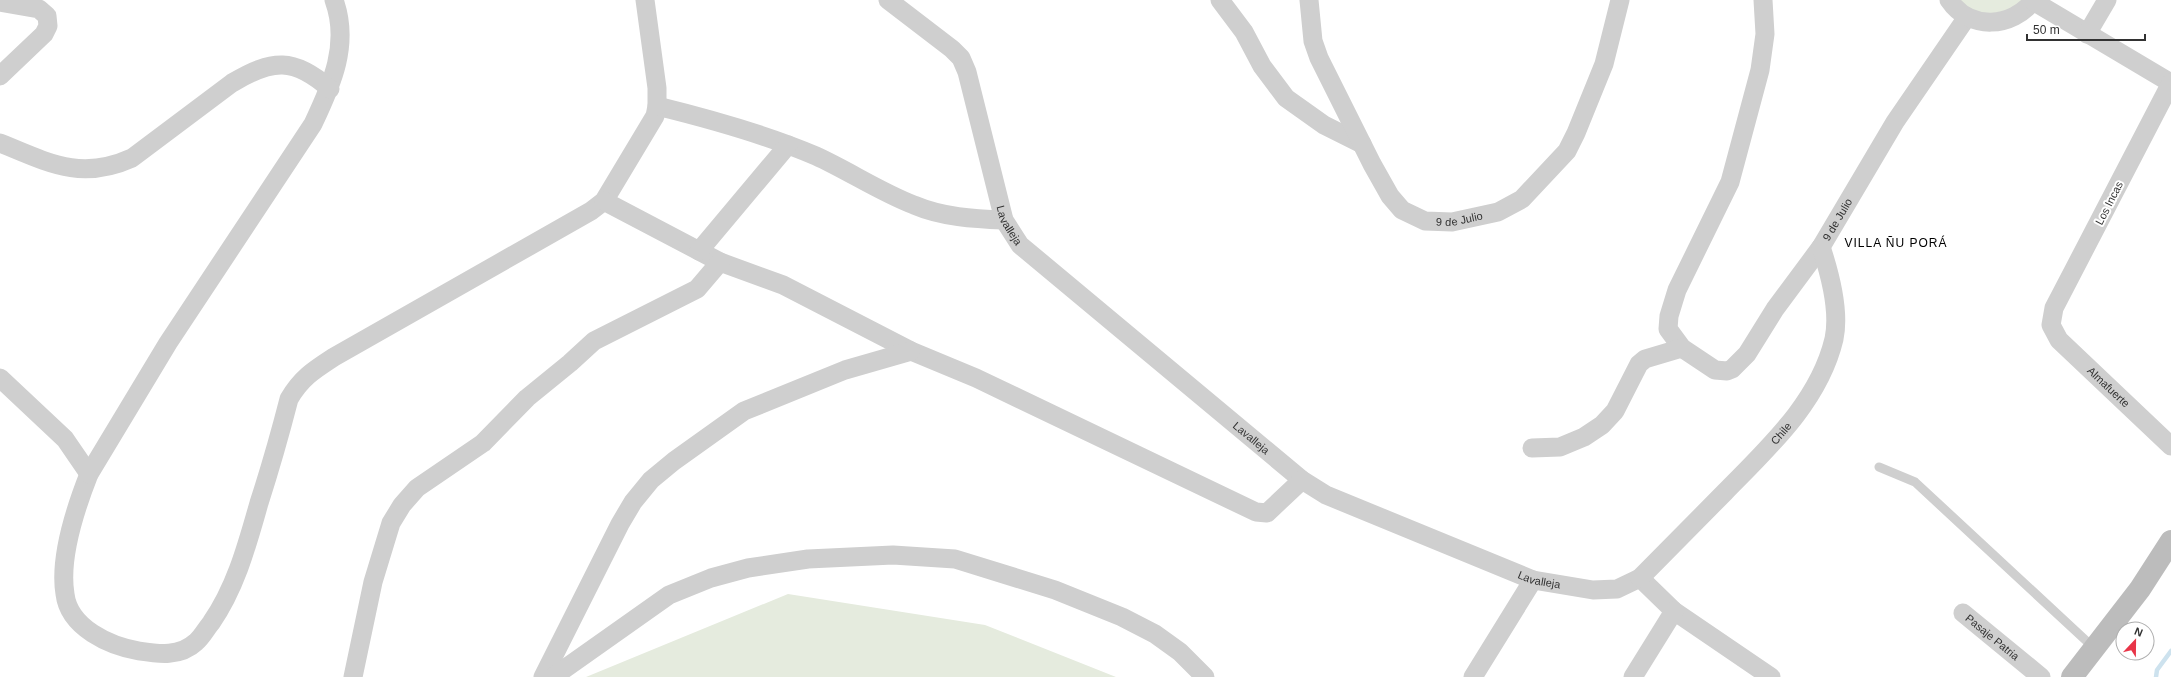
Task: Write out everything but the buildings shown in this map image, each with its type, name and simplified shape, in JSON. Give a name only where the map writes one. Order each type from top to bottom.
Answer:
[{"type":"main road","points":[[2072,677],[2140,589],[2171,541]]},
{"type":"street","points":[[334,0],[340,28],[340,48],[330,89],[313,124],[168,344],[89,474],[82,492],[65,558],[65,595],[70,608],[81,624],[93,634],[112,644],[133,650],[156,653],[176,653],[189,648],[198,641],[224,605],[231,589],[240,567],[289,399],[297,385],[308,374],[334,357],[591,211],[604,201],[655,116],[657,106],[657,88],[645,0]]},
{"type":"street","name":"Lavalleja","points":[[888,0],[952,49],[961,58],[967,72],[1004,220],[1020,245],[1302,480],[1326,494],[1534,580],[1593,590],[1617,589],[1640,578]]},
{"type":"street","points":[[1220,0],[1244,32],[1262,66],[1286,98],[1324,125],[1362,144]]},
{"type":"street","name":"9 de Julio","points":[[1309,0],[1313,41],[1319,58],[1390,196],[1402,210],[1425,221],[1452,222],[1498,212],[1522,199],[1552,169],[1567,150],[1576,133],[1604,64],[1620,0]]},
{"type":"street","name":"9 de Julio","points":[[1763,0],[1765,34],[1760,70],[1730,182],[1677,290],[1669,316],[1668,329],[1682,348],[1715,370],[1726,371],[1732,369],[1747,354],[1776,309],[1821,247],[1895,122],[1967,17]]},
{"type":"street","points":[[1949,0],[1954,7],[1967,17],[1982,22],[1998,23],[2013,18],[2026,10],[2034,0],[2087,34],[2171,83]]},
{"type":"street","points":[[2087,34],[2107,0]]},
{"type":"street","points":[[0,2],[39,9],[47,16],[48,26],[44,34],[0,76]]},
{"type":"street","points":[[0,143],[65,167],[89,170],[114,166],[132,158],[232,83],[248,74],[267,67],[291,65],[313,73],[330,89]]},
{"type":"street","name":"Los Incas","points":[[2051,325],[2054,308],[2171,83]]},
{"type":"street","points":[[657,106],[697,116],[788,145],[816,156],[914,206],[943,214],[978,219],[1004,220]]},
{"type":"street","points":[[698,251],[788,145]]},
{"type":"street","points":[[604,201],[720,262],[783,285],[911,350],[976,378],[1256,512],[1267,513],[1302,480]]},
{"type":"street","name":"Chile","points":[[1640,578],[1784,432],[1826,366],[1834,338],[1834,304],[1830,276],[1821,247]]},
{"type":"street","points":[[353,677],[374,582],[392,523],[402,505],[417,488],[483,443],[527,398],[570,363],[594,341],[697,289],[720,262]]},
{"type":"street","name":"Almafuerte","points":[[2051,325],[2059,340],[2171,446]]},
{"type":"street","points":[[1532,448],[1560,447],[1584,437],[1602,425],[1615,411],[1639,364],[1645,358],[1682,348]]},
{"type":"street","points":[[543,677],[620,524],[633,502],[651,480],[674,461],[744,411],[845,370],[911,350]]},
{"type":"street","points":[[0,378],[65,440],[89,474]]},
{"type":"street","points":[[553,677],[670,595],[711,578],[748,568],[808,559],[893,555],[954,559],[1056,590],[1122,617],[1155,634],[1180,652],[1205,677]]},
{"type":"street","points":[[1640,578],[1674,611],[1771,677]]},
{"type":"street","points":[[1473,677],[1534,580]]},
{"type":"street","points":[[1633,677],[1674,611]]},
{"type":"street","name":"Pasaje Patria","points":[[1963,613],[2041,677]]},
{"type":"lane","points":[[1879,467],[1915,482],[2094,648]]},
{"type":"shaded area","points":[[1949,0],[2034,0],[1998,23]]},
{"type":"shaded area","points":[[788,594],[985,625],[1116,677],[586,677]]},
{"type":"waterway","points":[[2156,677],[2157,670],[2171,651]]},
{"type":"district","name":"VILLA ÑU PORÁ","points":[[1896,243]]}]
